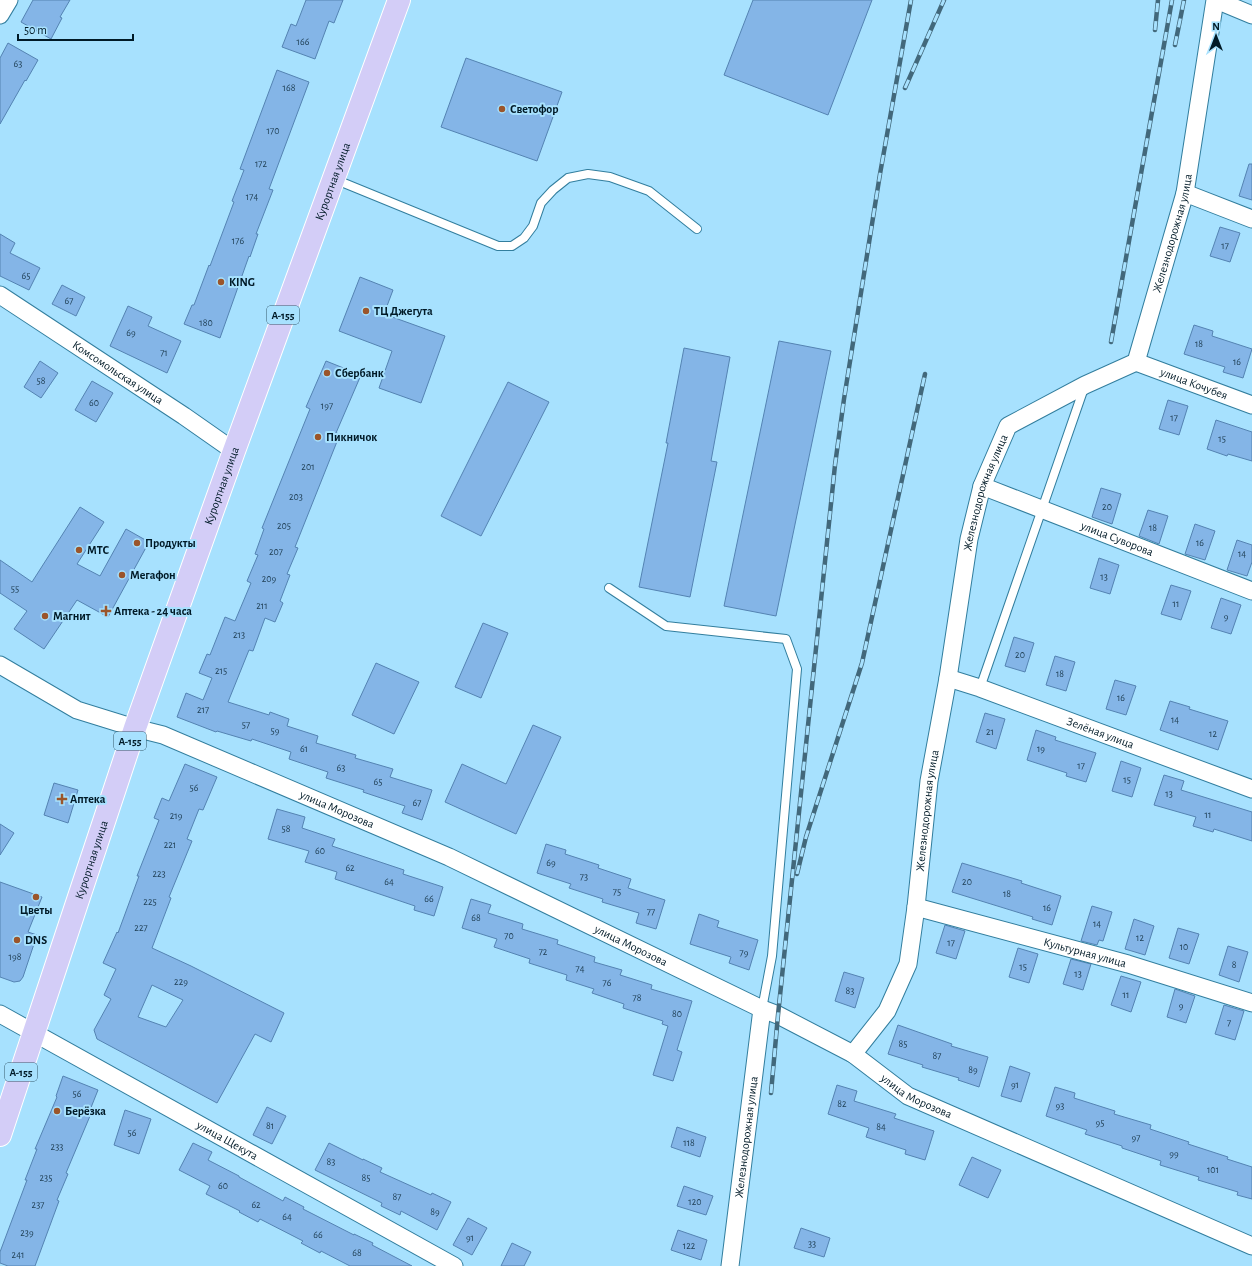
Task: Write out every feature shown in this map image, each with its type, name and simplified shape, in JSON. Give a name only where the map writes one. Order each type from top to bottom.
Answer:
[{"type":"main road","name":"Курортная улица","points":[[0,1135],[4,1108],[33,1033],[135,728],[234,451],[399,0]]},
{"type":"street","points":[[0,15],[8,0]]},
{"type":"street","points":[[1215,0],[1252,15]]},
{"type":"street","name":"Железнодорожная улица","points":[[853,1054],[887,1011],[908,964],[930,781],[948,678],[969,539],[982,486],[1008,426],[1084,385],[1136,362],[1185,193],[1215,0]]},
{"type":"street","points":[[1185,193],[1252,219]]},
{"type":"street","name":"Комсомольская улица","points":[[0,296],[184,416],[234,451]]},
{"type":"street","name":"улица Кочубея","points":[[1136,362],[1252,405]]},
{"type":"street","name":"улица Суворова","points":[[982,486],[1252,591]]},
{"type":"street","name":"улица Морозова","points":[[0,664],[77,710],[163,735],[449,857],[762,1009],[778,1015],[853,1054],[908,1096],[1252,1246]]},
{"type":"street","name":"Зелёная улица","points":[[948,678],[980,688],[1252,789]]},
{"type":"street","name":"Культурная улица","points":[[916,906],[1128,964],[1252,1003]]},
{"type":"street","name":"Железнодорожная улица","points":[[730,1266],[762,1009]]},
{"type":"street","name":"улица Щекута","points":[[0,1014],[454,1266]]},
{"type":"lane","points":[[333,179],[498,246],[512,246],[524,238],[533,226],[541,203],[553,190],[568,178],[588,174],[610,177],[649,191],[697,228]]},
{"type":"lane","points":[[980,688],[1084,385]]},
{"type":"lane","points":[[609,588],[666,626],[786,639],[797,669],[772,956],[762,1009]]},
{"type":"building","points":[[33,0],[70,0],[60,17],[62,18],[51,39],[21,22]]},
{"type":"building","points":[[306,0],[343,0],[334,23],[329,21],[315,59],[282,47],[291,24],[296,26]]},
{"type":"building","points":[[753,0],[872,0],[828,115],[724,75]]},
{"type":"building","points":[[8,43],[38,60],[0,124],[0,58]]},
{"type":"building","name":"Светофор","points":[[466,58],[562,92],[537,161],[441,127]]},
{"type":"building","points":[[277,70],[309,82],[269,189],[273,190],[220,338],[184,324],[192,305],[194,305],[209,265],[210,266],[234,202],[232,201],[244,170],[240,169]]},
{"type":"building","points":[[1249,164],[1252,164],[1252,200],[1239,196]]},
{"type":"building","points":[[1220,227],[1240,233],[1230,262],[1210,256]]},
{"type":"building","points":[[0,234],[15,243],[10,253],[40,268],[29,290],[0,276]]},
{"type":"building","points":[[360,277],[393,290],[384,314],[445,336],[421,403],[379,388],[392,351],[339,331]]},
{"type":"building","points":[[62,285],[85,297],[76,316],[52,304]]},
{"type":"building","points":[[128,306],[152,317],[148,326],[181,341],[167,373],[110,346]]},
{"type":"building","points":[[1194,325],[1213,331],[1212,336],[1252,349],[1243,378],[1223,372],[1225,367],[1184,354]]},
{"type":"building","points":[[779,341],[831,351],[776,616],[724,606]]},
{"type":"building","points":[[684,348],[730,357],[711,461],[717,462],[690,597],[639,587],[668,443],[666,443]]},
{"type":"building","points":[[40,361],[58,373],[41,398],[24,387]]},
{"type":"building","points":[[326,361],[361,375],[336,433],[340,434],[295,547],[298,548],[287,574],[290,575],[280,601],[283,603],[275,622],[265,618],[253,651],[249,650],[228,702],[269,715],[270,712],[289,719],[287,726],[318,736],[316,743],[356,755],[355,758],[393,769],[390,777],[432,790],[422,820],[402,813],[405,806],[363,792],[364,790],[326,778],[328,772],[289,759],[291,752],[252,739],[251,741],[217,731],[216,732],[177,717],[186,693],[203,700],[212,678],[199,673],[207,654],[210,655],[225,617],[235,621],[251,583],[247,581],[258,555],[255,554],[264,529],[262,528],[310,409],[306,407]]},
{"type":"building","points":[[92,381],[113,393],[96,422],[75,410]]},
{"type":"building","points":[[508,382],[549,402],[481,536],[441,516]]},
{"type":"building","points":[[1168,400],[1188,406],[1179,435],[1159,429]]},
{"type":"building","points":[[1216,420],[1252,432],[1252,461],[1228,454],[1227,456],[1207,449]]},
{"type":"building","points":[[1101,488],[1121,494],[1112,524],[1092,517]]},
{"type":"building","points":[[80,507],[104,522],[77,564],[100,576],[126,529],[149,542],[108,617],[77,600],[44,649],[14,629],[27,611],[0,593],[0,560],[32,582]]},
{"type":"building","points":[[1148,510],[1168,516],[1159,544],[1139,536]]},
{"type":"building","points":[[1195,524],[1215,531],[1205,560],[1185,554]]},
{"type":"building","points":[[1237,540],[1252,545],[1252,562],[1247,576],[1227,570]]},
{"type":"building","points":[[1099,558],[1119,565],[1110,594],[1090,588]]},
{"type":"building","points":[[1171,585],[1191,591],[1181,620],[1161,614]]},
{"type":"building","points":[[1221,598],[1241,605],[1231,634],[1211,628]]},
{"type":"building","points":[[483,623],[508,633],[481,698],[455,687]]},
{"type":"building","points":[[1014,637],[1034,643],[1025,672],[1005,666]]},
{"type":"building","points":[[1055,656],[1075,662],[1066,691],[1046,685]]},
{"type":"building","points":[[376,663],[419,682],[394,734],[352,715]]},
{"type":"building","points":[[1115,680],[1136,686],[1126,715],[1106,709]]},
{"type":"building","points":[[1170,701],[1190,707],[1189,709],[1228,721],[1218,750],[1160,730]]},
{"type":"building","points":[[985,713],[1005,719],[996,749],[976,742]]},
{"type":"building","points":[[533,725],[561,737],[516,834],[445,802],[462,764],[506,784]]},
{"type":"building","points":[[1036,730],[1056,737],[1055,740],[1096,753],[1086,782],[1066,776],[1067,773],[1027,760]]},
{"type":"building","points":[[1121,761],[1141,768],[1132,797],[1112,791]]},
{"type":"building","points":[[185,764],[217,777],[203,810],[199,809],[187,839],[192,841],[169,897],[171,898],[152,948],[284,1013],[271,1042],[255,1034],[217,1103],[97,1039],[94,1030],[111,999],[104,995],[116,969],[103,963],[117,932],[118,933],[139,876],[137,876],[159,820],[154,818],[162,798],[169,801]],"holes":[[[152,985],[183,1000],[166,1027],[138,1017]]]},
{"type":"building","points":[[1164,775],[1184,781],[1181,790],[1252,812],[1252,841],[1214,829],[1213,832],[1193,826],[1196,817],[1154,805]]},
{"type":"building","points":[[54,783],[78,790],[68,823],[44,815]]},
{"type":"building","points":[[277,809],[305,817],[302,828],[335,839],[332,846],[404,870],[403,874],[443,887],[434,916],[414,910],[415,906],[335,879],[337,872],[305,862],[309,851],[268,839]]},
{"type":"building","points":[[0,824],[14,833],[0,855]]},
{"type":"building","points":[[546,844],[566,850],[565,854],[599,865],[598,868],[631,879],[628,888],[665,900],[656,929],[636,923],[639,913],[602,902],[603,899],[569,888],[571,884],[537,873]]},
{"type":"building","points":[[962,863],[1022,881],[1021,883],[1061,896],[1052,925],[1032,919],[1033,917],[952,892]]},
{"type":"building","points":[[0,882],[42,897],[28,932],[37,935],[23,977],[20,981],[14,982],[0,977]]},
{"type":"building","points":[[471,899],[491,905],[488,913],[523,924],[522,929],[558,940],[557,944],[595,957],[594,962],[622,970],[620,975],[652,985],[651,989],[692,1001],[677,1050],[682,1052],[673,1081],[653,1075],[668,1026],[662,1024],[663,1021],[623,1008],[624,1004],[592,993],[594,989],[566,980],[567,975],[529,963],[530,959],[494,947],[497,939],[462,928]]},
{"type":"building","points":[[1092,906],[1112,912],[1103,941],[1099,940],[1097,945],[1081,941]]},
{"type":"building","points":[[699,914],[719,921],[717,927],[758,940],[749,970],[729,963],[731,957],[690,944]]},
{"type":"building","points":[[1134,919],[1154,926],[1145,955],[1125,949]]},
{"type":"building","points":[[945,925],[965,931],[956,959],[936,953]]},
{"type":"building","points":[[1178,928],[1199,934],[1189,964],[1169,958]]},
{"type":"building","points":[[1228,946],[1248,952],[1239,982],[1219,975]]},
{"type":"building","points":[[1018,948],[1038,954],[1029,983],[1009,977]]},
{"type":"building","points":[[1071,959],[1091,964],[1083,990],[1063,984]]},
{"type":"building","points":[[844,972],[864,978],[855,1008],[835,1001]]},
{"type":"building","points":[[1121,976],[1141,982],[1131,1012],[1111,1005]]},
{"type":"building","points":[[1175,989],[1195,996],[1186,1023],[1167,1017]]},
{"type":"building","points":[[1224,1005],[1244,1011],[1235,1040],[1215,1034]]},
{"type":"building","points":[[898,1025],[952,1044],[951,1046],[988,1057],[979,1087],[958,1080],[959,1078],[922,1067],[923,1065],[888,1054]]},
{"type":"building","points":[[1010,1066],[1030,1073],[1021,1102],[1001,1096]]},
{"type":"building","points":[[63,1076],[98,1090],[88,1115],[90,1116],[66,1173],[68,1174],[57,1200],[59,1201],[35,1266],[8,1266],[0,1263],[0,1252],[27,1180],[25,1180],[37,1149],[35,1149],[57,1097],[56,1096]]},
{"type":"building","points":[[837,1085],[857,1091],[854,1101],[896,1114],[894,1118],[934,1131],[925,1160],[905,1154],[906,1150],[866,1137],[869,1128],[828,1114]]},
{"type":"building","points":[[1055,1087],[1075,1093],[1074,1098],[1115,1111],[1114,1114],[1151,1125],[1150,1129],[1189,1142],[1188,1144],[1228,1157],[1227,1159],[1252,1167],[1252,1199],[1237,1195],[1238,1192],[1198,1180],[1199,1177],[1160,1165],[1161,1161],[1085,1134],[1087,1130],[1046,1116]]},
{"type":"building","points":[[267,1107],[286,1116],[272,1144],[253,1135]]},
{"type":"building","points":[[125,1110],[151,1119],[139,1154],[114,1145]]},
{"type":"building","points":[[677,1127],[706,1137],[700,1157],[671,1147]]},
{"type":"building","points":[[193,1143],[212,1152],[208,1160],[283,1201],[285,1197],[304,1207],[303,1209],[373,1243],[372,1245],[412,1266],[350,1266],[321,1251],[320,1253],[301,1243],[303,1241],[260,1219],[258,1222],[206,1194],[210,1186],[179,1170]]},
{"type":"building","points":[[329,1143],[382,1168],[380,1172],[431,1195],[432,1193],[451,1202],[437,1230],[401,1211],[400,1215],[381,1206],[382,1203],[315,1170]]},
{"type":"building","points":[[972,1157],[1001,1170],[988,1198],[959,1185]]},
{"type":"building","points":[[684,1186],[713,1196],[706,1215],[677,1206]]},
{"type":"building","points":[[468,1218],[487,1228],[472,1255],[453,1245]]},
{"type":"building","points":[[801,1228],[830,1238],[824,1257],[794,1248]]},
{"type":"building","points":[[678,1230],[707,1240],[701,1260],[671,1250]]},
{"type":"building","points":[[512,1243],[531,1252],[524,1266],[501,1266]]},
{"type":"railway","points":[[771,1093],[835,465],[880,174],[911,0]]},
{"type":"railway","points":[[905,88],[944,0]]},
{"type":"railway","points":[[1155,30],[1158,0]]},
{"type":"railway","points":[[1111,342],[1172,0]]},
{"type":"railway","points":[[1175,45],[1184,0]]},
{"type":"railway","points":[[797,874],[806,837],[862,663],[925,374]]},
{"type":"place","name":"Светофор","points":[[502,109]]},
{"type":"place","name":"KING","points":[[221,282]]},
{"type":"place","name":"ТЦ Джегута","points":[[366,311]]},
{"type":"place","name":"Сбербанк","points":[[327,373]]},
{"type":"place","name":"Пикничок","points":[[318,437]]},
{"type":"place","name":"Продукты","points":[[137,543]]},
{"type":"place","name":"МТС","points":[[79,550]]},
{"type":"place","name":"Мегафон","points":[[122,575]]},
{"type":"place","name":"Аптека - 24 часа","points":[[106,611]]},
{"type":"place","name":"Магнит","points":[[45,616]]},
{"type":"place","name":"Аптека","points":[[62,799]]},
{"type":"place","name":"Цветы","points":[[36,897]]},
{"type":"place","name":"DNS","points":[[17,940]]},
{"type":"place","name":"Берёзка","points":[[57,1111]]}]
